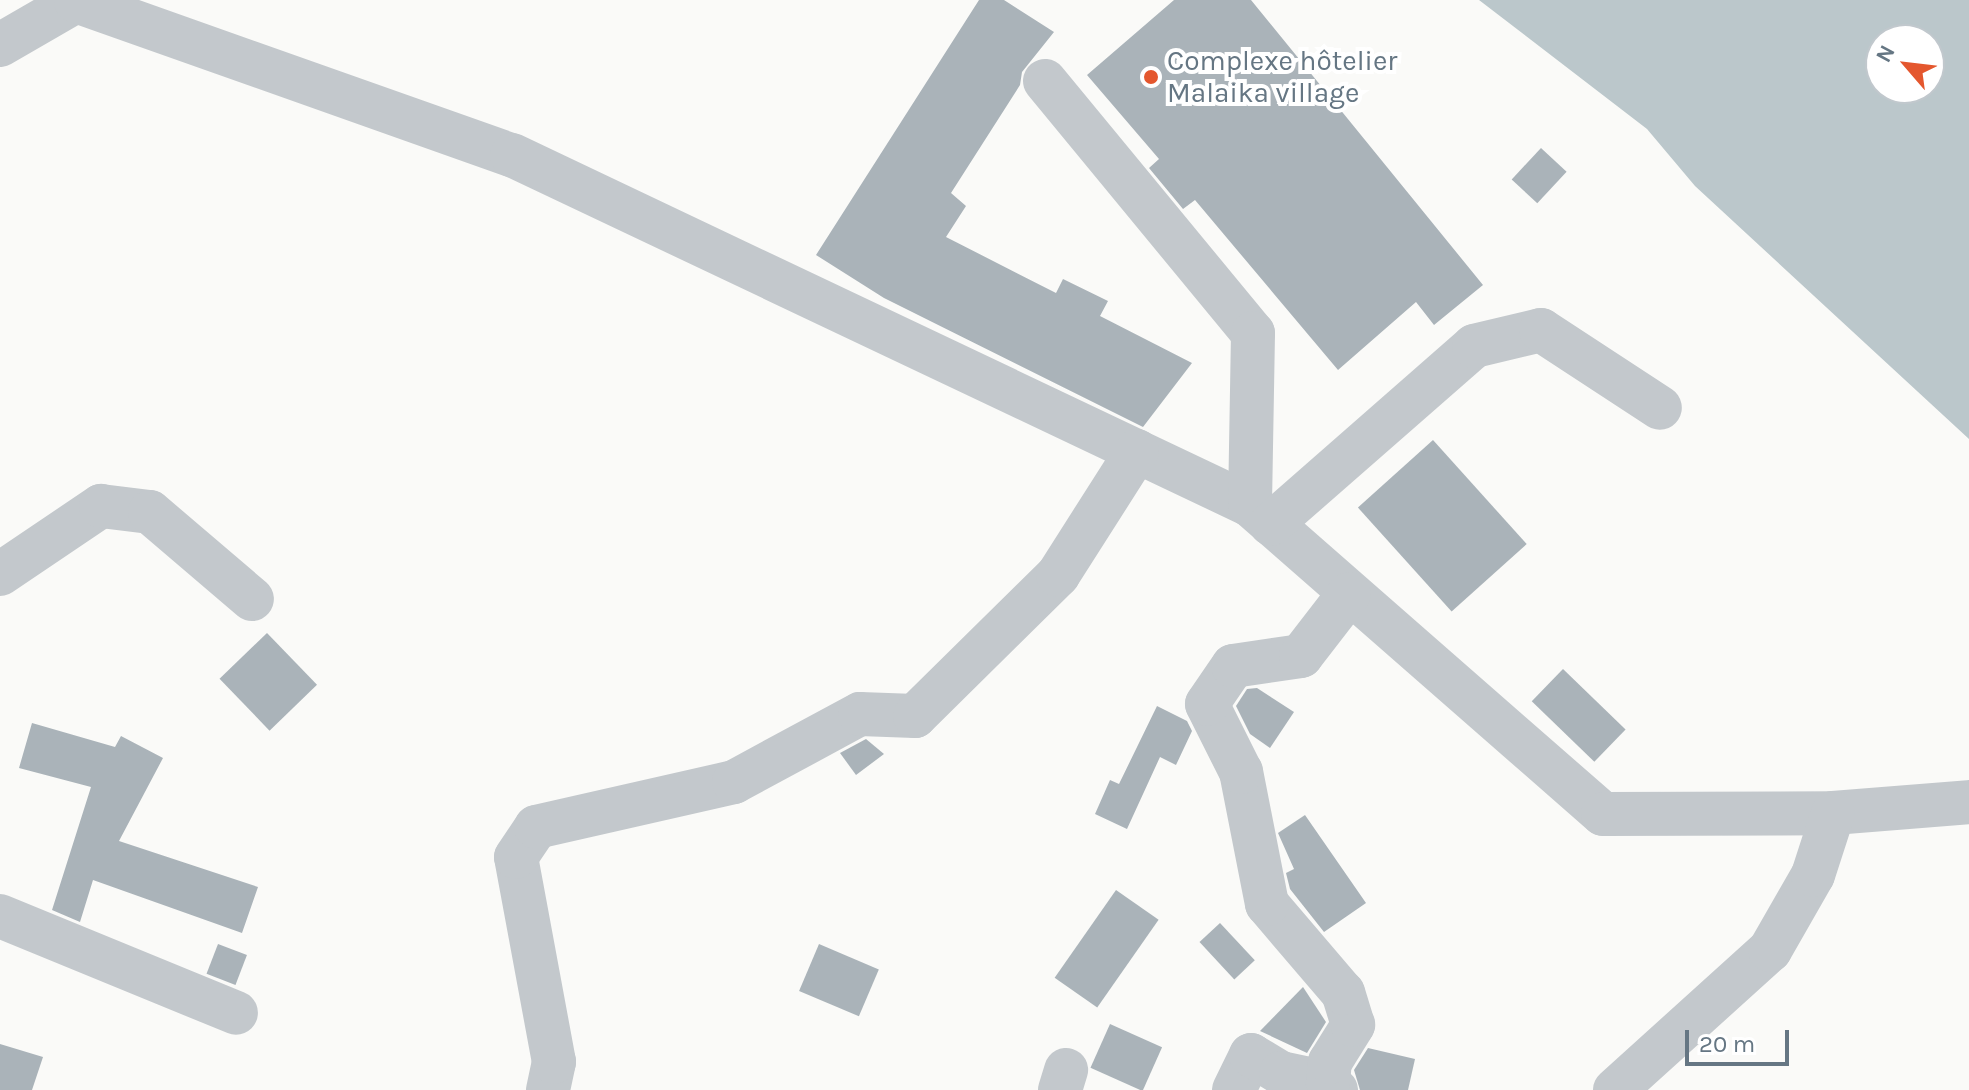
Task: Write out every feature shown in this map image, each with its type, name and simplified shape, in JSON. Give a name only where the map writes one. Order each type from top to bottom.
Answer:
[{"type":"street","points":[[0,45],[76,1],[512,155],[1137,451],[1261,514],[1603,814],[1833,813],[1969,802]]},
{"type":"street","points":[[1045,81],[1253,333],[1261,514]]},
{"type":"street","points":[[1261,514],[1474,346],[1541,330],[1660,408]]},
{"type":"street","points":[[548,1090],[554,1062],[516,857],[536,827],[734,782],[860,714],[915,716],[1058,575],[1137,451]]},
{"type":"street","points":[[0,574],[101,506],[150,512],[252,599]]},
{"type":"street","points":[[1234,1090],[1251,1055],[1281,1073],[1332,1086],[1330,1062],[1353,1025],[1343,993],[1267,904],[1241,772],[1207,704],[1233,666],[1301,656],[1349,594]]},
{"type":"street","points":[[1628,1084],[1770,950],[1813,875],[1833,813]]},
{"type":"street","points":[[0,916],[236,1013]]},
{"type":"shaded area","points":[[1479,0],[1969,0],[1969,439],[1695,186],[1647,129]]},
{"type":"building","points":[[979,0],[1004,0],[1054,32],[1022,72],[1020,85],[951,193],[966,206],[946,237],[1056,293],[1063,279],[1108,301],[1100,316],[1192,363],[1143,427],[884,298],[816,255]]},
{"type":"building","points":[[1174,0],[1251,0],[1483,285],[1434,325],[1416,302],[1338,370],[1195,200],[1183,209],[1149,168],[1159,159],[1087,75]]},
{"type":"building","points":[[1541,148],[1567,172],[1537,203],[1512,179]]},
{"type":"building","points":[[1433,440],[1527,544],[1452,612],[1358,508]]},
{"type":"building","points":[[267,633],[317,685],[270,731],[220,679]]},
{"type":"building","points":[[1563,669],[1626,729],[1594,762],[1532,701]]},
{"type":"building","points":[[1257,688],[1294,712],[1270,748],[1250,734],[1236,706],[1247,689]]},
{"type":"building","points":[[1157,706],[1187,721],[1192,731],[1176,765],[1160,757],[1127,829],[1095,814],[1110,780],[1119,784]]},
{"type":"building","points":[[32,723],[115,747],[121,736],[163,758],[119,841],[258,887],[242,933],[93,880],[80,922],[52,910],[91,787],[19,768]]},
{"type":"building","points":[[866,739],[884,754],[856,775],[840,753]]},
{"type":"building","points":[[1305,815],[1366,903],[1324,932],[1290,889],[1286,873],[1294,869],[1278,833]]},
{"type":"building","points":[[1116,890],[1159,920],[1097,1007],[1055,978]]},
{"type":"building","points":[[1220,923],[1255,960],[1234,979],[1200,942]]},
{"type":"building","points":[[218,944],[247,955],[235,985],[207,974]]},
{"type":"building","points":[[819,944],[879,969],[859,1016],[799,991]]},
{"type":"building","points":[[1303,987],[1326,1022],[1307,1053],[1260,1031]]},
{"type":"building","points":[[1110,1024],[1162,1047],[1143,1090],[1090,1068]]},
{"type":"building","points":[[0,1044],[43,1057],[32,1090],[0,1090]]},
{"type":"building","points":[[1368,1048],[1415,1059],[1408,1090],[1360,1090],[1354,1070]]},
{"type":"place","name":"Complexe hôtelier Malaika village","points":[[1151,77]]}]
